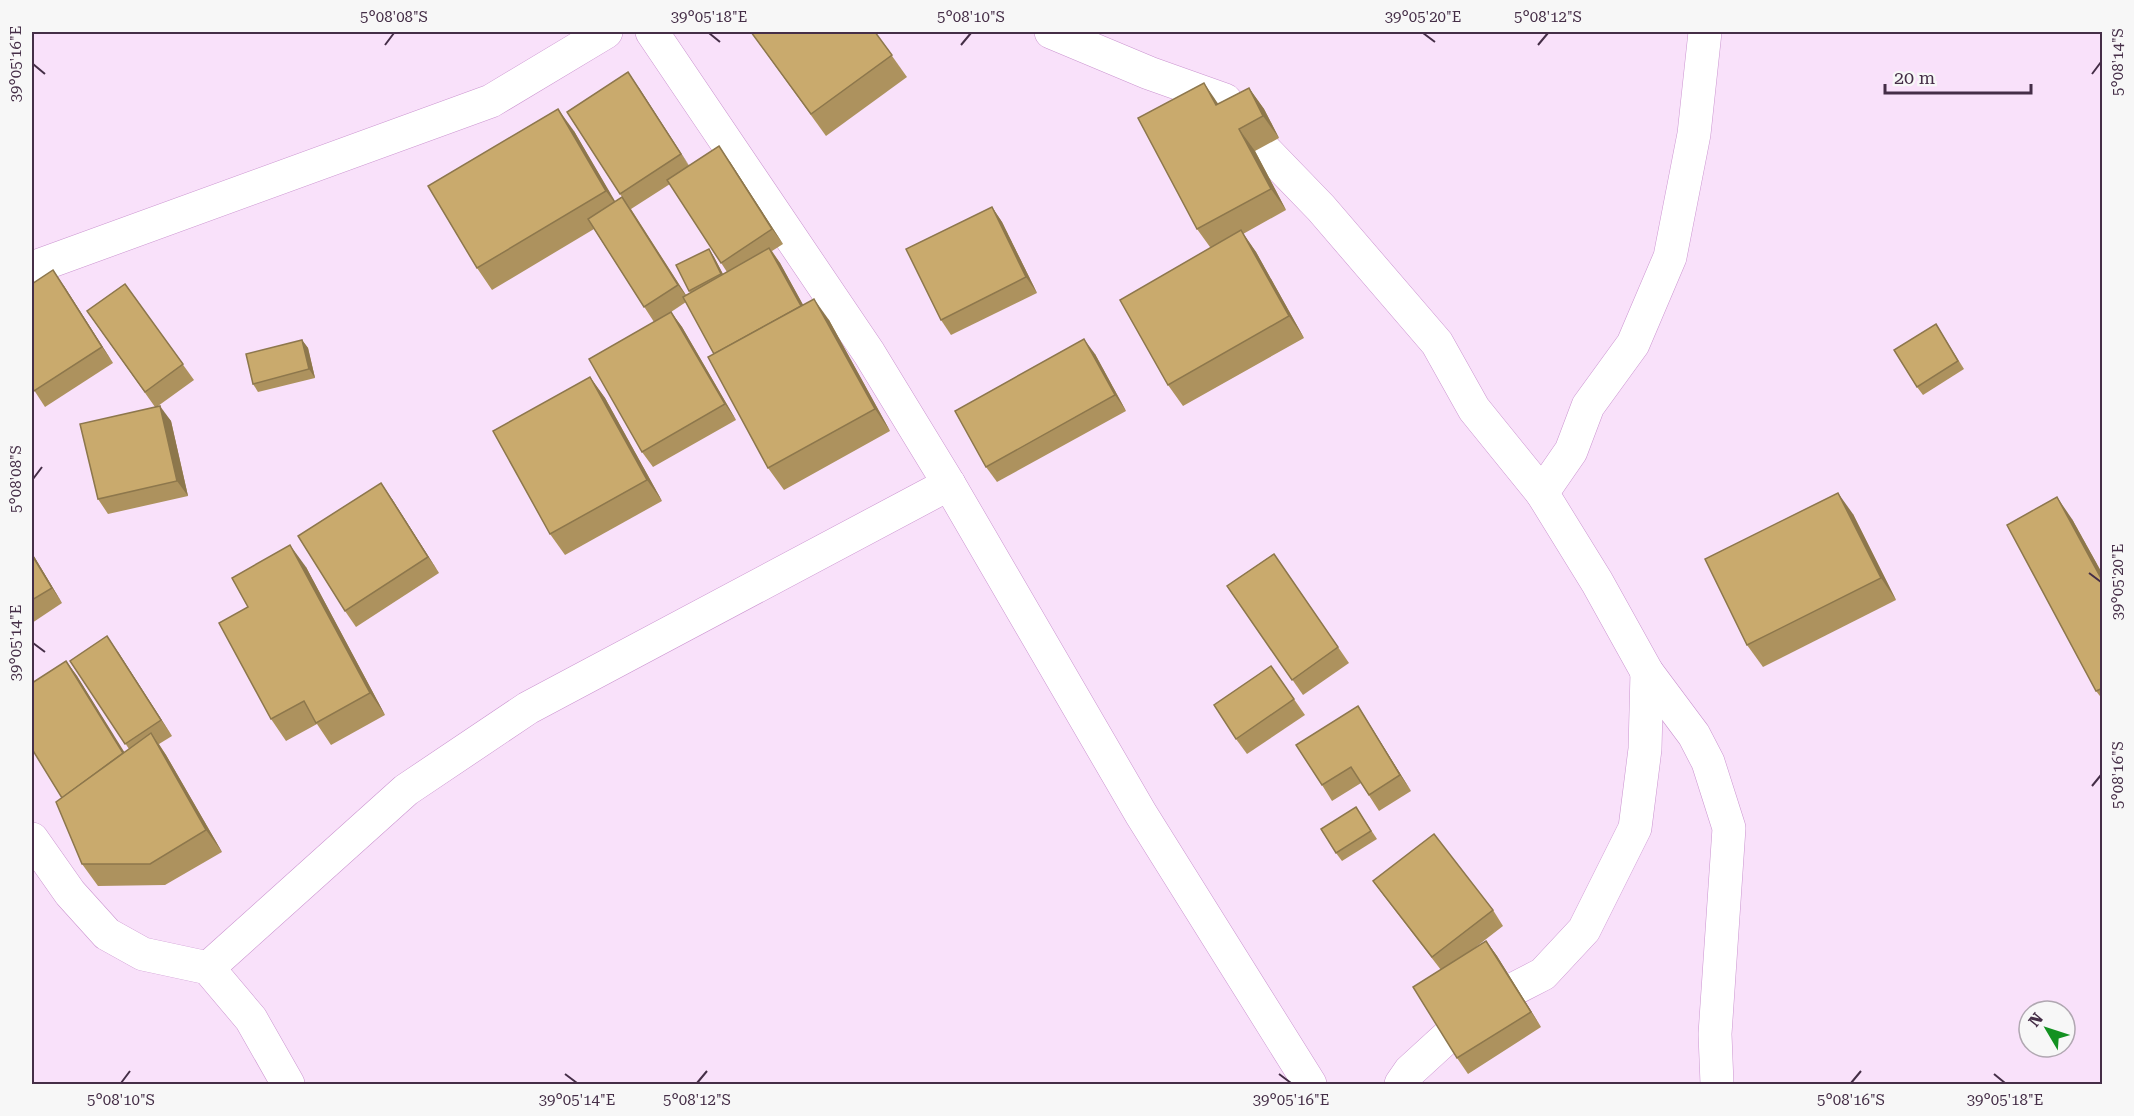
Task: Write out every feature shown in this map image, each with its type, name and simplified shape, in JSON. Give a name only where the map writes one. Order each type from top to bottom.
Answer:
[{"type":"street","points":[[32,268],[491,101],[606,32]]},
{"type":"street","points":[[652,32],[869,353],[949,484],[1141,814],[1310,1084]]},
{"type":"street","points":[[1051,32],[1149,73],[1225,100],[1262,147],[1322,208],[1437,343],[1474,409],[1542,494],[1597,582],[1647,672],[1694,735],[1708,762],[1729,828],[1714,1034],[1717,1084]]},
{"type":"street","points":[[1542,494],[1571,451],[1588,406],[1633,344],[1670,258],[1694,134],[1705,32]]},
{"type":"street","points":[[208,968],[406,790],[528,708],[949,484]]},
{"type":"street","points":[[1401,1084],[1410,1071],[1481,1006],[1543,974],[1584,930],[1635,828],[1645,749],[1647,672]]},
{"type":"street","points":[[32,838],[70,893],[106,934],[143,954],[208,968],[251,1019],[288,1084]]},
{"type":"building","points":[[751,32],[875,32],[892,55],[811,114]]},
{"type":"building","points":[[628,72],[681,154],[620,194],[567,112]]},
{"type":"building","points":[[1204,83],[1216,105],[1249,88],[1263,116],[1239,129],[1271,189],[1197,229],[1138,118]]},
{"type":"building","points":[[558,109],[606,191],[477,268],[428,186]]},
{"type":"building","points":[[719,146],[772,229],[721,263],[667,180]]},
{"type":"building","points":[[622,197],[678,285],[644,307],[588,219]]},
{"type":"building","points":[[992,207],[1026,277],[941,320],[906,249]]},
{"type":"building","points":[[1241,230],[1289,316],[1168,385],[1120,300]]},
{"type":"building","points":[[769,248],[801,306],[714,354],[683,297]]},
{"type":"building","points":[[709,249],[721,274],[689,291],[676,265]]},
{"type":"building","points":[[53,270],[102,347],[34,391],[32,387],[32,284]]},
{"type":"building","points":[[125,284],[183,364],[145,392],[87,311]]},
{"type":"building","points":[[814,299],[875,409],[768,468],[708,357]]},
{"type":"building","points":[[671,312],[725,404],[642,452],[589,359]]},
{"type":"building","points":[[1936,324],[1958,361],[1917,387],[1894,350]]},
{"type":"building","points":[[1084,339],[1115,395],[986,467],[955,411]]},
{"type":"building","points":[[302,340],[309,369],[253,384],[246,354]]},
{"type":"building","points":[[590,377],[647,480],[550,534],[493,431]]},
{"type":"building","points":[[160,406],[177,481],[98,499],[80,424]]},
{"type":"building","points":[[381,483],[428,557],[345,611],[298,536]]},
{"type":"building","points":[[1838,493],[1881,578],[1747,645],[1705,559]]},
{"type":"building","points":[[2057,497],[2103,582],[2103,688],[2096,691],[2007,525]]},
{"type":"building","points":[[290,545],[370,693],[316,723],[304,701],[271,719],[219,623],[248,607],[232,578]]},
{"type":"building","points":[[1274,554],[1338,647],[1292,680],[1227,586]]},
{"type":"building","points":[[32,555],[52,588],[32,600]]},
{"type":"building","points":[[107,636],[161,720],[125,744],[70,661]]},
{"type":"building","points":[[66,661],[123,753],[62,798],[32,749],[32,683]]},
{"type":"building","points":[[1271,666],[1294,699],[1236,739],[1214,705]]},
{"type":"building","points":[[1358,706],[1400,775],[1369,795],[1351,767],[1322,785],[1296,745]]},
{"type":"building","points":[[151,733],[206,830],[150,864],[82,864],[56,802]]},
{"type":"building","points":[[1356,807],[1371,831],[1336,853],[1321,829]]},
{"type":"building","points":[[1434,834],[1493,910],[1432,957],[1373,881]]},
{"type":"building","points":[[1486,941],[1531,1012],[1457,1058],[1413,987]]}]
